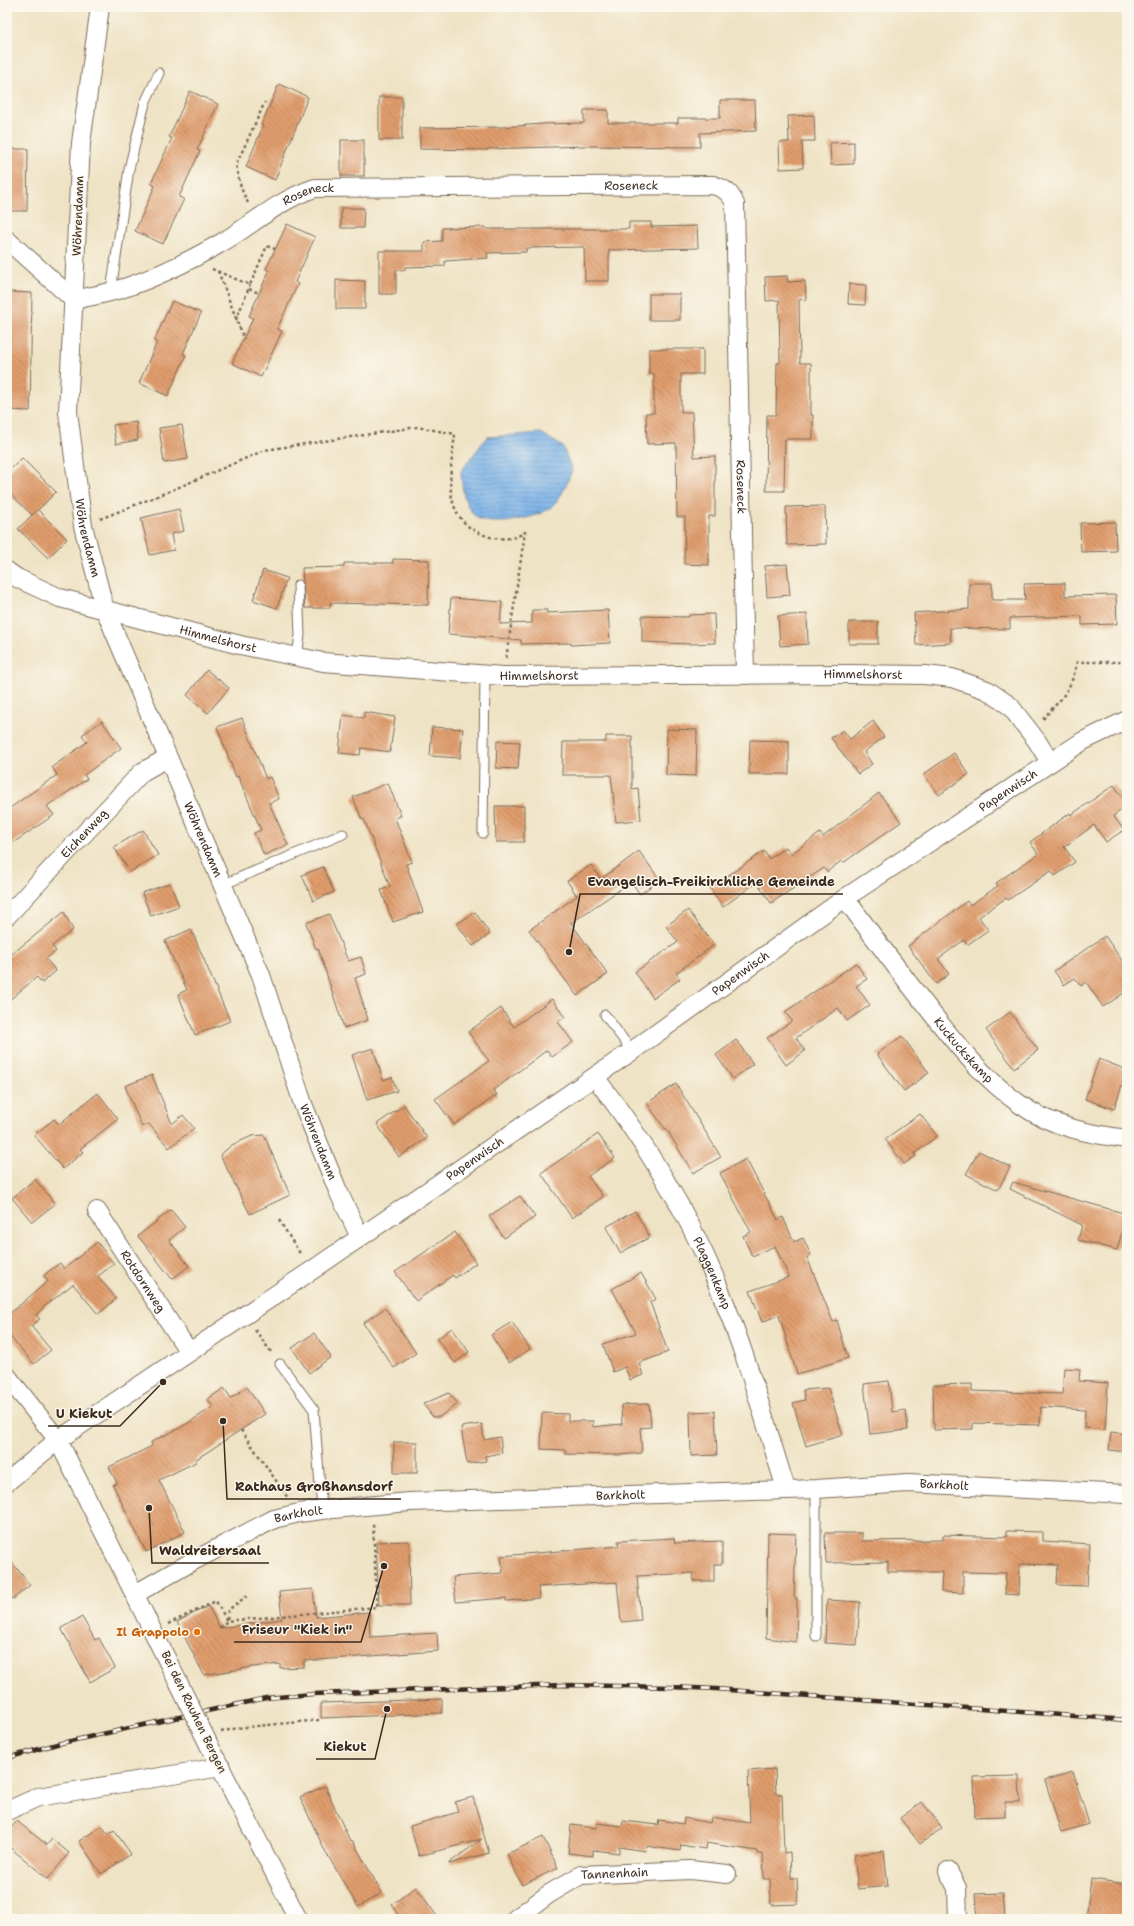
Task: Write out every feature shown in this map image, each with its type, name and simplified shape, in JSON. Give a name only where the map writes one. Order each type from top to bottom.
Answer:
[{"type":"street","name":"Wöhrendamm","points":[[100,7],[81,143],[68,412],[83,526],[105,610],[261,975],[303,1104],[338,1191],[360,1237]]},
{"type":"street","name":"Roseneck","points":[[74,300],[126,287],[191,260],[296,195],[315,188],[713,185],[724,189],[732,195],[735,204],[745,675]]},
{"type":"street","points":[[7,240],[74,300]]},
{"type":"street","name":"Himmelshorst","points":[[7,571],[17,578],[60,598],[240,645],[323,662],[393,669],[503,676],[925,675],[952,678],[987,690],[1010,706],[1050,762]]},
{"type":"street","name":"Papenwisch","points":[[360,1237],[632,1051],[845,898],[1083,741],[1127,720]]},
{"type":"street","name":"Eichenweg","points":[[7,916],[142,772],[167,758]]},
{"type":"street","name":"Kuckuckskamp","points":[[845,898],[943,1029],[988,1078],[1022,1106],[1056,1123],[1090,1134],[1127,1139]]},
{"type":"street","name":"Plaggenkamp","points":[[594,1076],[644,1145],[675,1196],[716,1280],[744,1356],[786,1489]]},
{"type":"street","name":"Rotdornweg","points":[[97,1211],[189,1352]]},
{"type":"street","points":[[7,1482],[58,1440],[360,1237]]},
{"type":"street","name":"Bei den Rauhen Bergen","points":[[7,1376],[58,1440],[212,1751],[298,1919]]},
{"type":"street","name":"Barkholt","points":[[135,1594],[195,1560],[274,1519],[299,1513],[322,1510],[409,1502],[816,1489],[908,1483],[1127,1494]]},
{"type":"street","points":[[7,1811],[38,1797],[221,1767]]},
{"type":"street","name":"Tannenhain","points":[[515,1919],[549,1894],[581,1876],[690,1870],[727,1874]]},
{"type":"street","points":[[948,1871],[957,1888],[958,1919]]},
{"type":"lane","points":[[111,291],[129,169],[145,103],[159,73]]},
{"type":"lane","points":[[297,657],[300,636],[298,585]]},
{"type":"lane","points":[[483,833],[485,674]]},
{"type":"lane","points":[[222,885],[343,834]]},
{"type":"lane","points":[[605,1015],[632,1051]]},
{"type":"lane","points":[[280,1364],[314,1410],[322,1510]]},
{"type":"lane","points":[[816,1489],[816,1636]]},
{"type":"path","points":[[258,219],[246,199],[236,165],[265,102]]},
{"type":"path","points":[[236,320],[268,246],[275,249]]},
{"type":"path","points":[[191,260],[250,285]]},
{"type":"path","points":[[218,271],[244,339]]},
{"type":"path","points":[[249,289],[259,293]]},
{"type":"path","points":[[83,526],[170,491],[265,450],[417,427],[455,434],[450,494],[459,516],[478,533],[498,539],[519,536],[525,532],[503,676]]},
{"type":"path","points":[[1030,732],[1069,691],[1074,679],[1077,662],[1127,662]]},
{"type":"path","points":[[279,1220],[311,1271]]},
{"type":"path","points":[[245,1315],[280,1364]]},
{"type":"path","points":[[241,1430],[299,1513]]},
{"type":"path","points":[[220,1628],[227,1621],[377,1607],[372,1505]]},
{"type":"path","points":[[227,1621],[228,1610],[247,1596]]},
{"type":"path","points":[[153,1631],[216,1601],[227,1621]]},
{"type":"path","points":[[237,1728],[320,1720]]},
{"type":"water","points":[[541,433],[563,447],[572,470],[559,499],[545,511],[526,518],[504,522],[494,522],[485,521],[478,518],[466,503],[461,471],[487,437]]},
{"type":"building","points":[[279,84],[308,97],[275,180],[246,167],[263,126],[261,125]]},
{"type":"building","points":[[190,91],[218,104],[197,150],[200,151],[179,197],[184,199],[163,244],[135,231],[155,186],[151,183],[172,138],[169,137]]},
{"type":"building","points":[[379,97],[402,97],[402,140],[379,140]]},
{"type":"building","points":[[720,100],[755,100],[756,131],[700,133],[700,147],[584,146],[487,150],[420,149],[420,128],[503,127],[584,123],[584,110],[608,110],[608,123],[678,123],[678,118],[720,118]]},
{"type":"building","points":[[814,115],[815,141],[802,141],[803,168],[780,169],[779,142],[789,142],[788,116]]},
{"type":"building","points":[[341,140],[364,140],[364,176],[341,176]]},
{"type":"building","points":[[854,142],[854,164],[831,165],[830,143]]},
{"type":"building","points":[[7,149],[28,149],[27,211],[7,211]]},
{"type":"building","points":[[341,208],[364,208],[363,228],[341,228]]},
{"type":"building","points":[[629,222],[651,222],[651,227],[697,226],[698,248],[609,250],[609,281],[585,281],[584,247],[526,248],[526,252],[487,253],[488,258],[445,261],[445,266],[405,267],[405,270],[396,270],[396,294],[379,294],[379,251],[424,251],[424,242],[442,241],[442,228],[486,227],[486,229],[629,229]]},
{"type":"building","points":[[287,224],[315,237],[295,282],[298,284],[277,329],[282,331],[261,377],[232,363],[253,318],[249,316],[269,271],[266,269]]},
{"type":"building","points":[[787,276],[788,282],[805,281],[806,299],[799,300],[800,363],[811,363],[811,415],[813,415],[813,439],[785,439],[784,491],[766,491],[767,415],[776,415],[777,363],[780,363],[779,300],[766,301],[765,277]]},
{"type":"building","points":[[336,280],[365,281],[365,309],[336,309]]},
{"type":"building","points":[[849,284],[866,285],[865,305],[848,304]]},
{"type":"building","points":[[7,292],[32,293],[30,411],[7,410]]},
{"type":"building","points":[[649,294],[680,294],[680,320],[649,320]]},
{"type":"building","points":[[172,301],[201,313],[183,354],[186,355],[168,396],[139,383],[157,342],[154,341]]},
{"type":"building","points":[[649,349],[703,349],[703,374],[681,374],[681,412],[692,412],[694,457],[715,456],[715,516],[709,516],[709,565],[684,564],[685,517],[677,517],[676,443],[647,444],[646,413],[654,413],[654,374],[649,374]]},
{"type":"building","points":[[136,422],[138,440],[116,444],[113,425]]},
{"type":"building","points":[[182,425],[188,459],[164,463],[159,428]]},
{"type":"building","points":[[22,458],[56,492],[38,510],[67,539],[48,558],[18,529],[32,515],[7,491],[7,473]]},
{"type":"building","points":[[825,506],[826,544],[787,545],[786,507]]},
{"type":"building","points":[[179,509],[184,531],[171,534],[174,550],[150,555],[141,518]]},
{"type":"building","points":[[1115,522],[1116,551],[1081,552],[1080,523]]},
{"type":"building","points":[[393,559],[429,560],[428,605],[330,603],[330,608],[305,608],[302,568],[344,567],[344,563],[393,563]]},
{"type":"building","points":[[787,564],[790,595],[767,597],[765,566]]},
{"type":"building","points":[[263,570],[287,578],[277,608],[253,600]]},
{"type":"building","points":[[969,583],[992,583],[992,600],[1025,600],[1024,584],[1065,583],[1065,596],[1116,595],[1117,624],[1082,625],[1082,616],[1010,618],[1010,629],[950,628],[951,643],[916,645],[914,613],[969,609]]},
{"type":"building","points":[[451,598],[502,602],[500,624],[532,623],[532,610],[547,610],[547,613],[608,610],[610,643],[571,645],[571,643],[521,644],[521,640],[448,634]]},
{"type":"building","points":[[714,614],[715,643],[690,644],[642,642],[642,616],[689,617],[689,615]]},
{"type":"building","points":[[807,614],[808,644],[780,646],[778,616]]},
{"type":"building","points":[[849,622],[878,622],[878,644],[849,644]]},
{"type":"building","points":[[207,670],[229,688],[208,713],[187,695]]},
{"type":"building","points":[[364,712],[395,717],[390,752],[361,748],[360,755],[339,753],[343,715],[364,718]]},
{"type":"building","points":[[242,718],[266,779],[270,777],[279,799],[269,803],[288,845],[264,855],[254,833],[261,830],[238,776],[236,777],[217,727]]},
{"type":"building","points":[[102,721],[121,748],[84,775],[87,779],[47,806],[54,815],[7,847],[7,810],[57,775],[52,767],[87,742],[82,735]]},
{"type":"building","points":[[873,721],[884,737],[864,752],[872,764],[858,774],[831,738],[843,730],[850,739]]},
{"type":"building","points":[[432,727],[463,729],[460,758],[430,756]]},
{"type":"building","points":[[667,729],[697,730],[696,776],[666,775]]},
{"type":"building","points":[[606,736],[632,736],[632,789],[638,788],[641,820],[616,822],[611,775],[562,775],[563,742],[606,742]]},
{"type":"building","points":[[750,740],[789,741],[789,774],[749,774]]},
{"type":"building","points":[[497,741],[520,742],[518,769],[496,768]]},
{"type":"building","points":[[954,753],[969,774],[939,795],[924,774]]},
{"type":"building","points":[[388,783],[401,816],[395,818],[412,862],[406,864],[423,912],[393,922],[381,890],[390,887],[364,819],[362,820],[353,797]]},
{"type":"building","points":[[1114,785],[1127,804],[1127,806],[1113,816],[1124,830],[1106,842],[1094,825],[1064,847],[1075,862],[1055,876],[1051,871],[1008,900],[1006,898],[979,917],[988,930],[967,945],[964,940],[938,959],[949,974],[936,984],[908,946],[967,901],[970,905],[998,886],[996,883],[1038,854],[1030,842],[1070,813],[1071,815]]},
{"type":"building","points":[[879,793],[901,822],[843,863],[841,861],[827,872],[824,868],[771,903],[757,882],[723,907],[710,888],[764,851],[769,859],[786,847],[791,854],[820,833],[823,837]]},
{"type":"building","points":[[495,806],[524,806],[524,842],[496,842]]},
{"type":"building","points":[[143,830],[158,855],[130,872],[114,847]]},
{"type":"building","points":[[639,851],[660,880],[640,894],[631,882],[571,923],[608,974],[577,996],[529,930],[577,896],[567,881],[591,865],[601,879]]},
{"type":"building","points":[[323,867],[334,892],[313,901],[302,875]]},
{"type":"building","points":[[170,883],[179,906],[151,916],[142,893]]},
{"type":"building","points":[[688,910],[714,945],[676,973],[680,979],[653,998],[635,972],[678,942],[666,926]]},
{"type":"building","points":[[64,912],[73,930],[52,946],[56,951],[46,959],[56,971],[42,983],[37,977],[7,1002],[7,958]]},
{"type":"building","points":[[475,912],[490,934],[473,946],[457,924]]},
{"type":"building","points":[[329,914],[348,961],[361,957],[366,974],[355,978],[368,1020],[344,1028],[318,948],[316,949],[306,923]]},
{"type":"building","points":[[191,929],[230,1021],[195,1035],[178,994],[187,990],[165,941]]},
{"type":"building","points":[[1105,936],[1127,968],[1127,991],[1103,1007],[1086,982],[1081,986],[1075,978],[1064,985],[1054,971]]},
{"type":"building","points":[[856,963],[867,979],[856,986],[870,1005],[847,1021],[838,1008],[796,1038],[805,1051],[786,1065],[767,1038],[792,1021],[785,1012]]},
{"type":"building","points":[[552,999],[565,1017],[558,1022],[573,1042],[552,1057],[547,1050],[494,1090],[497,1095],[454,1125],[435,1099],[489,1061],[468,1032],[501,1008],[514,1027]]},
{"type":"building","points":[[1010,1012],[1038,1050],[1014,1068],[986,1030]]},
{"type":"building","points":[[902,1036],[929,1073],[904,1091],[877,1054]]},
{"type":"building","points":[[736,1040],[753,1064],[733,1079],[716,1055]]},
{"type":"building","points":[[373,1048],[383,1080],[392,1077],[397,1091],[367,1100],[352,1055]]},
{"type":"building","points":[[1099,1059],[1127,1070],[1114,1109],[1085,1099]]},
{"type":"building","points":[[152,1075],[172,1124],[183,1115],[194,1128],[169,1148],[149,1124],[142,1127],[125,1086]]},
{"type":"building","points":[[676,1084],[721,1157],[693,1173],[666,1128],[665,1129],[647,1103]]},
{"type":"building","points":[[98,1093],[118,1119],[80,1149],[83,1152],[63,1169],[34,1135],[54,1119],[59,1124]]},
{"type":"building","points":[[404,1105],[427,1138],[399,1157],[377,1124]]},
{"type":"building","points":[[920,1114],[937,1136],[914,1154],[916,1156],[904,1164],[885,1139]]},
{"type":"building","points":[[598,1134],[615,1158],[588,1176],[603,1197],[572,1218],[541,1173]]},
{"type":"building","points":[[264,1135],[290,1195],[250,1214],[220,1155],[232,1145],[252,1136]]},
{"type":"building","points":[[979,1151],[1010,1167],[998,1190],[966,1174]]},
{"type":"building","points":[[746,1159],[778,1220],[783,1217],[794,1242],[803,1238],[811,1255],[807,1257],[833,1322],[837,1320],[848,1358],[797,1374],[779,1315],[762,1322],[750,1291],[789,1277],[775,1246],[752,1256],[743,1236],[751,1232],[720,1173]]},
{"type":"building","points":[[35,1179],[55,1204],[32,1222],[12,1198]]},
{"type":"building","points":[[1013,1182],[1127,1214],[1117,1250],[1078,1240],[1082,1225],[1010,1189]]},
{"type":"building","points":[[520,1196],[535,1217],[504,1238],[489,1216]]},
{"type":"building","points":[[171,1210],[185,1227],[169,1240],[189,1266],[172,1279],[138,1236]]},
{"type":"building","points":[[635,1211],[650,1237],[620,1253],[606,1227]]},
{"type":"building","points":[[455,1232],[476,1263],[455,1278],[453,1275],[416,1301],[395,1272]]},
{"type":"building","points":[[97,1242],[114,1264],[98,1276],[116,1299],[98,1314],[73,1284],[45,1306],[36,1315],[40,1319],[31,1326],[51,1350],[34,1364],[7,1333],[7,1316],[48,1281],[44,1275],[60,1263],[64,1269]]},
{"type":"building","points":[[641,1273],[656,1299],[650,1302],[668,1352],[639,1363],[643,1375],[630,1380],[625,1367],[613,1372],[603,1344],[636,1333],[612,1289]]},
{"type":"building","points":[[385,1308],[416,1353],[394,1368],[363,1323]]},
{"type":"building","points":[[512,1322],[530,1349],[509,1363],[491,1335]]},
{"type":"building","points":[[452,1328],[469,1352],[455,1363],[437,1339]]},
{"type":"building","points":[[314,1333],[331,1357],[309,1373],[292,1348]]},
{"type":"building","points":[[1064,1368],[1080,1369],[1079,1381],[1108,1383],[1105,1430],[1084,1428],[1085,1410],[1041,1407],[1040,1425],[973,1423],[973,1429],[934,1430],[933,1385],[972,1384],[972,1391],[1062,1394]]},
{"type":"building","points":[[889,1381],[892,1412],[906,1410],[908,1430],[870,1434],[864,1384]]},
{"type":"building","points":[[247,1387],[265,1414],[195,1460],[196,1462],[159,1480],[185,1532],[146,1552],[113,1485],[117,1483],[109,1467],[152,1446],[151,1442],[180,1428],[213,1407],[208,1399],[224,1388],[231,1398]]},
{"type":"building","points":[[828,1388],[843,1435],[806,1446],[793,1403],[805,1400],[803,1390]]},
{"type":"building","points":[[449,1393],[458,1404],[439,1417],[433,1417],[423,1404]]},
{"type":"building","points":[[649,1404],[651,1427],[640,1428],[642,1453],[620,1455],[566,1454],[566,1450],[541,1449],[542,1413],[568,1414],[568,1421],[593,1421],[593,1427],[622,1424],[621,1405]]},
{"type":"building","points":[[715,1411],[717,1455],[691,1456],[690,1412]]},
{"type":"building","points":[[482,1424],[484,1440],[500,1437],[502,1453],[485,1456],[486,1461],[467,1464],[461,1427]]},
{"type":"building","points":[[1111,1432],[1127,1434],[1127,1452],[1109,1450]]},
{"type":"building","points":[[394,1442],[417,1442],[417,1473],[394,1473]]},
{"type":"building","points":[[1007,1531],[1043,1532],[1043,1541],[1090,1544],[1087,1586],[1057,1585],[1058,1565],[1020,1564],[1019,1595],[1005,1594],[1006,1573],[963,1572],[963,1593],[941,1592],[942,1572],[888,1572],[888,1562],[826,1563],[825,1533],[862,1533],[862,1541],[943,1540],[943,1535],[1007,1537]]},
{"type":"building","points":[[768,1533],[796,1534],[794,1598],[797,1598],[796,1642],[766,1638]]},
{"type":"building","points":[[674,1538],[675,1543],[722,1541],[722,1564],[714,1564],[714,1581],[693,1581],[693,1573],[637,1576],[641,1620],[621,1622],[617,1582],[538,1587],[539,1598],[506,1601],[506,1598],[456,1602],[453,1577],[503,1573],[501,1556],[619,1546],[618,1541]]},
{"type":"building","points":[[409,1541],[410,1605],[379,1605],[376,1542]]},
{"type":"building","points":[[7,1556],[30,1585],[13,1599],[7,1592]]},
{"type":"building","points":[[313,1589],[316,1617],[369,1612],[370,1637],[437,1633],[438,1651],[304,1661],[304,1667],[280,1668],[280,1664],[204,1675],[177,1622],[208,1606],[220,1628],[282,1619],[279,1592]]},
{"type":"building","points":[[827,1600],[860,1602],[857,1645],[825,1643]]},
{"type":"building","points":[[82,1617],[95,1640],[99,1638],[115,1668],[90,1682],[61,1628]]},
{"type":"building","points":[[442,1699],[442,1713],[321,1718],[321,1703]]},
{"type":"building","points":[[775,1769],[776,1794],[782,1794],[784,1853],[790,1852],[791,1878],[797,1878],[798,1904],[771,1905],[770,1879],[764,1879],[763,1854],[757,1854],[757,1851],[706,1843],[705,1849],[681,1845],[680,1851],[646,1846],[645,1851],[619,1847],[619,1853],[593,1850],[593,1856],[568,1853],[571,1825],[596,1828],[597,1823],[622,1826],[623,1821],[658,1825],[659,1820],[683,1824],[684,1818],[710,1823],[711,1817],[750,1823],[748,1771]]},
{"type":"building","points":[[1073,1772],[1089,1824],[1061,1832],[1045,1780]]},
{"type":"building","points":[[1019,1776],[1020,1802],[1005,1802],[1005,1816],[975,1817],[974,1777]]},
{"type":"building","points":[[325,1786],[350,1841],[352,1840],[382,1893],[358,1907],[323,1847],[300,1797]]},
{"type":"building","points":[[473,1797],[489,1853],[449,1864],[482,1839],[419,1856],[410,1826],[458,1812],[455,1802]]},
{"type":"building","points":[[922,1802],[942,1828],[920,1844],[900,1818]]},
{"type":"building","points":[[17,1821],[47,1845],[52,1839],[69,1853],[48,1879],[7,1845],[7,1833]]},
{"type":"building","points":[[102,1826],[108,1834],[114,1830],[131,1854],[101,1874],[79,1841]]},
{"type":"building","points":[[543,1837],[558,1868],[522,1885],[507,1854]]},
{"type":"building","points":[[884,1851],[888,1886],[858,1889],[854,1855]]},
{"type":"building","points":[[1091,1879],[1127,1884],[1124,1919],[1086,1919]]},
{"type":"building","points":[[416,1887],[439,1919],[401,1919],[391,1905]]},
{"type":"building","points":[[1003,1893],[1005,1919],[977,1919],[975,1894]]},
{"type":"railway","points":[[7,1758],[57,1744],[266,1698],[313,1694],[564,1685],[716,1689],[1127,1720]]},
{"type":"place","name":"Evangelisch-Freikirchliche Gemeinde","points":[[569,952]]},
{"type":"place","name":"U Kiekut","points":[[163,1382]]},
{"type":"place","name":"Rathaus Großhansdorf","points":[[223,1421]]},
{"type":"place","name":"Waldreitersaal","points":[[149,1508]]},
{"type":"place","name":"Friseur \"Kiek in\"","points":[[384,1566]]},
{"type":"place","name":"Il Grappolo","points":[[197,1632]]},
{"type":"place","name":"Kiekut","points":[[387,1709]]}]
